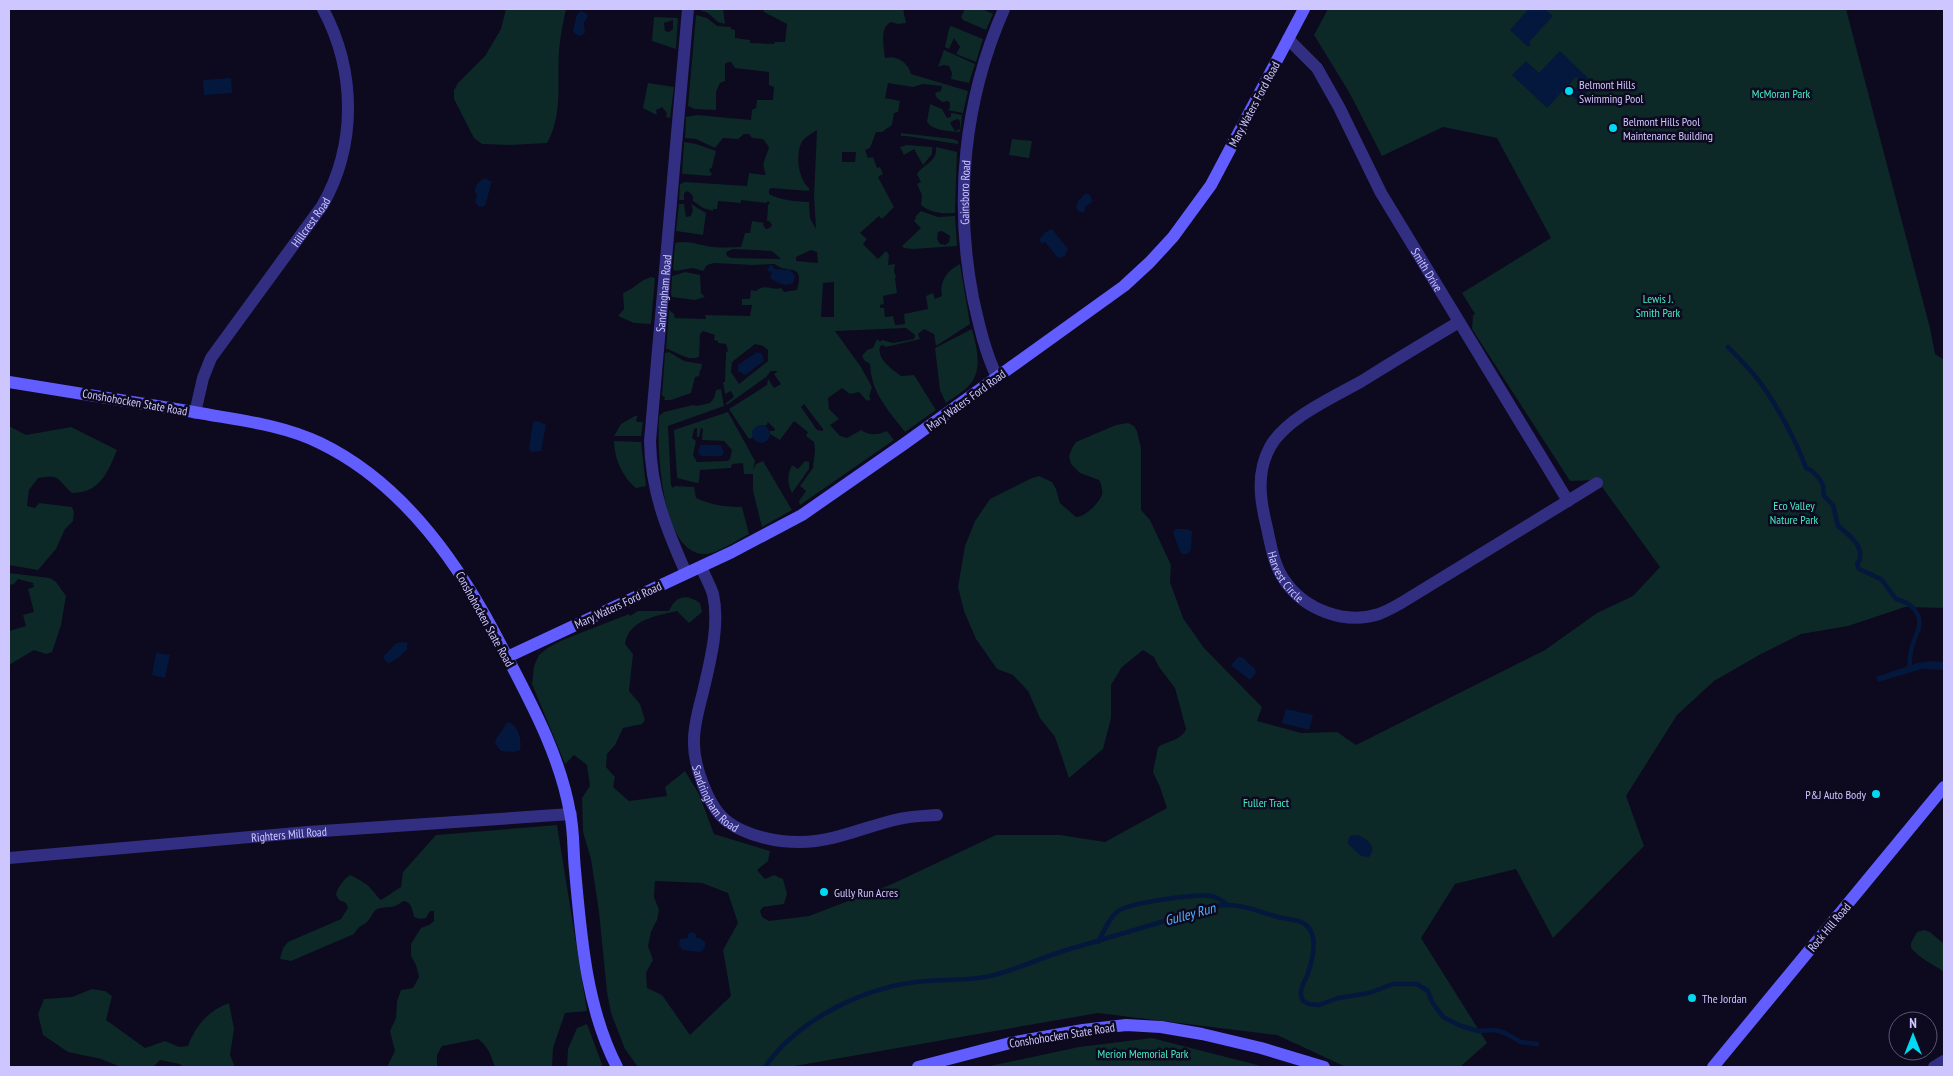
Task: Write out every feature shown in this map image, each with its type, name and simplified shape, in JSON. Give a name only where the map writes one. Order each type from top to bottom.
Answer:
[{"type":"main road","name":"Mary Waters Ford Road","points":[[507,657],[701,567],[802,515],[1124,286],[1173,237],[1211,185],[1304,9]]},
{"type":"main road","name":"Conshohocken State Road","points":[[9,382],[258,423],[301,435],[321,443],[360,468],[401,502],[436,540],[471,591],[507,657],[530,702],[556,762],[571,814],[585,963],[595,1008],[610,1055],[616,1067]]},
{"type":"main road","name":"Rock Hill Road","points":[[1713,1067],[1944,787]]},
{"type":"main road","name":"Conshohocken State Road","points":[[918,1067],[1010,1043],[1083,1030],[1126,1025],[1161,1027],[1202,1034],[1261,1048],[1324,1067]]},
{"type":"street","name":"Hillcrest Road","points":[[195,412],[203,378],[211,358],[322,206],[330,192],[342,161],[348,126],[348,90],[342,54],[323,9]]},
{"type":"street","name":"Sandringham Road","points":[[686,573],[668,532],[657,498],[652,471],[650,441],[688,9]]},
{"type":"street","name":"Gainsboro Road","points":[[997,377],[982,338],[969,278],[964,233],[963,189],[970,115],[984,61],[1004,9]]},
{"type":"street","name":"Smith Drive","points":[[1288,39],[1317,68],[1381,193],[1568,501]]},
{"type":"street","name":"Harvest Circle","points":[[1459,322],[1309,412],[1276,438],[1270,447],[1262,469],[1260,490],[1273,555],[1285,582],[1299,596],[1320,610],[1343,616],[1366,617],[1378,614],[1406,600],[1597,483]]},
{"type":"street","name":"Sandringham Road","points":[[701,567],[713,596],[715,627],[694,733],[696,762],[707,791],[726,822],[758,837],[798,842],[840,836],[900,818],[937,815]]},
{"type":"street","name":"Righters Mill Road","points":[[9,858],[308,832],[571,814]]},
{"type":"street","points":[[1934,1067],[1944,1061]]},
{"type":"green space","points":[[506,9],[566,9],[559,51],[557,110],[552,132],[547,143],[482,144],[474,138],[454,99],[454,90],[458,83],[485,56],[501,29]]},
{"type":"green space","points":[[697,9],[723,9],[725,24],[718,22],[708,13]]},
{"type":"green space","points":[[763,9],[903,9],[906,23],[898,24],[891,22],[885,28],[883,38],[885,58],[901,60],[911,74],[968,91],[963,113],[948,110],[950,103],[948,101],[942,102],[936,97],[935,93],[941,91],[942,86],[923,84],[913,87],[888,83],[885,98],[900,101],[898,112],[894,113],[892,125],[882,132],[876,132],[870,148],[865,150],[868,158],[873,157],[877,168],[880,167],[883,174],[878,177],[894,207],[882,219],[879,216],[860,233],[867,239],[863,244],[878,259],[886,251],[889,255],[888,265],[895,264],[894,272],[897,293],[883,296],[884,304],[880,305],[880,308],[884,308],[885,317],[893,316],[895,325],[905,324],[904,314],[928,309],[926,296],[933,293],[935,299],[942,296],[941,291],[945,277],[960,264],[970,324],[936,346],[934,334],[924,329],[918,334],[920,339],[886,347],[880,346],[883,360],[889,367],[901,376],[914,375],[936,410],[905,432],[877,393],[870,364],[862,356],[867,350],[873,348],[877,339],[880,342],[882,340],[893,343],[914,339],[915,335],[906,328],[835,331],[861,367],[872,387],[869,397],[871,399],[867,401],[859,392],[850,394],[842,388],[828,398],[829,409],[839,419],[830,425],[840,436],[847,438],[861,430],[874,434],[887,431],[894,440],[800,505],[799,501],[806,491],[800,486],[813,468],[815,450],[814,442],[806,436],[808,432],[794,421],[780,440],[770,434],[770,431],[775,429],[768,422],[766,426],[763,425],[755,429],[753,437],[749,439],[729,409],[767,385],[768,379],[774,388],[781,384],[774,374],[778,371],[771,371],[766,377],[727,405],[726,403],[734,397],[731,391],[725,394],[723,382],[725,382],[726,352],[728,351],[726,344],[718,343],[718,341],[714,340],[715,335],[703,331],[700,334],[699,357],[690,358],[666,349],[669,310],[674,314],[675,318],[706,319],[705,315],[750,316],[752,305],[742,305],[742,299],[750,299],[751,290],[756,291],[765,287],[781,288],[784,292],[797,290],[799,275],[797,272],[775,264],[714,263],[707,265],[703,271],[693,268],[675,271],[673,269],[675,243],[689,242],[715,247],[741,247],[745,233],[750,233],[752,221],[764,223],[763,225],[766,229],[772,225],[767,221],[768,205],[770,203],[768,201],[766,203],[741,200],[741,203],[718,201],[717,209],[713,209],[713,211],[703,208],[693,201],[693,196],[688,191],[684,193],[684,200],[679,200],[680,184],[685,182],[747,186],[749,173],[766,174],[764,163],[769,147],[763,139],[752,138],[749,134],[744,134],[738,139],[723,138],[715,148],[696,139],[685,138],[686,117],[697,115],[751,120],[752,110],[756,108],[757,100],[773,100],[774,87],[769,85],[769,72],[735,68],[731,62],[728,62],[725,64],[725,81],[720,83],[716,92],[716,110],[695,109],[688,106],[696,15],[707,18],[717,26],[731,27],[731,29],[735,30],[735,38],[750,40],[750,43],[774,44],[775,42],[785,42],[787,24],[764,12]],"holes":[[[817,130],[814,196],[816,229],[810,218],[809,202],[794,201],[769,194],[771,188],[809,191],[800,172],[798,157],[804,139]],[[842,152],[856,152],[855,162],[842,162]],[[733,249],[772,251],[781,259],[731,258],[727,256],[726,252]],[[811,250],[817,252],[818,263],[796,261],[796,257]],[[834,282],[834,317],[821,317],[823,283]],[[755,344],[763,346],[768,350],[768,361],[739,384],[731,372],[732,362]],[[804,404],[823,429],[823,431],[817,430],[801,407]]]},
{"type":"green space","points":[[965,9],[982,9],[993,14],[986,30],[963,20],[961,17]]},
{"type":"green space","points":[[1328,9],[1846,9],[1930,328],[1935,354],[1944,360],[1944,608],[1905,607],[1848,626],[1801,634],[1714,681],[1677,715],[1626,796],[1644,846],[1553,938],[1516,869],[1455,884],[1421,938],[1487,1043],[1460,1067],[1346,1067],[1277,1035],[1098,1013],[789,1067],[638,1067],[625,1049],[611,1013],[607,992],[599,912],[591,859],[583,832],[582,798],[590,786],[587,765],[574,755],[565,764],[532,684],[534,666],[539,655],[549,647],[565,639],[629,614],[630,616],[638,611],[669,611],[678,599],[686,597],[700,603],[702,612],[689,623],[677,611],[645,620],[632,629],[625,644],[633,654],[629,691],[640,704],[645,720],[642,724],[623,728],[615,745],[607,754],[606,767],[615,777],[613,787],[629,801],[667,796],[665,787],[685,771],[699,794],[714,834],[770,851],[768,861],[757,870],[765,879],[774,875],[783,879],[787,894],[784,904],[763,907],[760,911],[762,917],[769,921],[809,916],[890,885],[996,835],[1060,835],[1105,842],[1167,808],[1153,772],[1158,747],[1178,738],[1186,729],[1175,688],[1154,657],[1143,650],[1122,667],[1111,685],[1111,718],[1103,749],[1069,778],[1055,737],[1040,718],[1028,691],[1013,675],[997,669],[976,639],[964,611],[958,587],[965,546],[975,521],[990,499],[1039,476],[1052,482],[1060,503],[1076,517],[1083,515],[1094,506],[1102,495],[1099,480],[1080,473],[1071,464],[1069,456],[1076,442],[1116,425],[1128,423],[1134,426],[1137,431],[1141,448],[1141,510],[1150,520],[1171,565],[1170,582],[1183,618],[1204,648],[1262,707],[1257,721],[1301,733],[1337,732],[1356,745],[1545,650],[1597,613],[1633,596],[1660,567],[1597,480],[1570,481],[1472,329],[1473,315],[1475,314],[1462,293],[1551,238],[1497,138],[1443,127],[1382,156],[1349,92],[1314,35]],"holes":[[[655,881],[702,883],[728,893],[738,923],[723,950],[731,996],[690,1035],[662,995],[647,988],[646,973],[653,960],[648,946],[659,910],[654,897]]]},
{"type":"green space","points":[[654,17],[678,18],[676,49],[652,41]],"holes":[[[673,20],[673,29],[669,32],[665,31],[664,23]]]},
{"type":"green space","points":[[951,26],[983,39],[976,62],[956,54],[960,47],[954,38],[949,49],[945,47]]},
{"type":"green space","points":[[944,50],[975,64],[969,83],[951,79],[952,73],[949,66],[938,67]]},
{"type":"green space","points":[[648,83],[674,87],[670,118],[666,117],[667,113],[662,107],[656,110],[657,115],[643,108]]},
{"type":"green space","points":[[930,104],[942,109],[947,118],[951,117],[951,113],[962,115],[960,132],[937,129],[927,122]],"holes":[[[958,119],[960,121],[960,129],[955,131],[950,123]]]},
{"type":"green space","points":[[901,133],[953,139],[958,141],[958,144],[901,136]]},
{"type":"green space","points":[[1012,139],[1032,141],[1029,158],[1009,155]]},
{"type":"green space","points":[[684,142],[716,151],[712,167],[709,170],[712,174],[710,176],[682,173]]},
{"type":"green space","points":[[907,145],[932,147],[932,154],[923,165],[914,149],[904,155],[900,147]]},
{"type":"green space","points":[[936,147],[957,152],[955,213],[928,210],[921,205],[922,195],[917,184],[921,182],[917,174],[932,160]]},
{"type":"green space","points":[[679,204],[684,204],[686,217],[691,216],[693,210],[691,204],[706,213],[703,235],[676,231]]},
{"type":"green space","points":[[921,211],[938,217],[955,216],[957,246],[904,248],[902,246],[921,228],[914,221]],"holes":[[[942,231],[950,236],[949,242],[945,245],[940,244],[937,239],[938,232]]]},
{"type":"green space","points":[[685,272],[700,275],[701,293],[705,297],[695,300],[672,297],[672,276]]},
{"type":"green space","points":[[651,277],[655,278],[651,324],[634,323],[618,316],[624,309],[623,293]]},
{"type":"green space","points":[[972,329],[978,364],[975,377],[966,389],[946,403],[940,390],[935,348]]},
{"type":"green space","points":[[669,352],[684,361],[702,364],[699,376],[695,377],[691,393],[671,400],[664,400],[665,397],[662,396],[665,353]]},
{"type":"green space","points":[[721,389],[724,406],[668,426],[671,485],[673,488],[675,486],[694,487],[696,498],[719,505],[742,507],[749,534],[722,549],[707,554],[691,550],[679,538],[671,520],[661,474],[659,416],[664,412],[710,403],[714,398],[716,390]]},
{"type":"green space","points":[[728,412],[755,461],[753,470],[756,464],[763,461],[792,510],[762,527],[753,491],[753,474],[744,474],[743,463],[732,464],[731,468],[700,470],[699,482],[697,483],[677,478],[674,430]],"holes":[[[697,428],[697,437],[699,437],[701,428],[703,429],[702,440],[724,441],[732,450],[730,459],[727,461],[697,462],[693,455],[696,441],[692,438],[694,429]]]},
{"type":"green space","points":[[638,416],[637,422],[643,422],[641,436],[614,436],[621,424]]},
{"type":"green space","points":[[9,426],[26,435],[71,427],[117,450],[102,480],[90,489],[72,493],[58,479],[51,477],[38,478],[29,490],[27,506],[35,508],[39,503],[72,507],[74,512],[73,521],[65,529],[56,549],[38,570],[9,565]]},
{"type":"green space","points":[[614,441],[641,442],[646,486],[636,488],[627,479],[618,461]]},
{"type":"green space","points":[[805,461],[809,462],[809,469],[792,493],[788,479],[790,469],[792,465],[798,469]]},
{"type":"green space","points":[[9,573],[50,578],[56,582],[66,596],[61,625],[52,652],[46,654],[34,650],[9,665],[9,631],[26,626],[23,615],[34,612],[28,589],[34,587],[33,583],[18,579],[14,584],[9,585]]},
{"type":"green space","points":[[557,825],[587,1011],[565,1013],[553,1048],[552,1067],[495,1067],[487,1048],[478,1039],[442,1046],[437,1055],[437,1067],[387,1067],[395,1051],[390,1031],[396,1018],[397,1001],[401,990],[413,988],[419,977],[411,956],[411,944],[421,928],[434,921],[434,911],[430,911],[426,918],[420,919],[414,917],[410,904],[403,901],[395,906],[375,911],[368,921],[354,934],[291,961],[280,959],[283,948],[288,942],[341,919],[348,908],[346,903],[339,900],[336,895],[341,884],[350,875],[368,885],[381,900],[401,887],[403,872],[436,835]]},
{"type":"green space","points":[[1924,930],[1930,932],[1944,944],[1944,972],[1922,958],[1911,948],[1911,943],[1917,932]]},
{"type":"green space","points":[[92,989],[105,991],[112,996],[106,1020],[145,1048],[165,1041],[179,1047],[188,1046],[199,1025],[209,1014],[229,1003],[234,1029],[230,1055],[235,1067],[183,1067],[180,1064],[160,1060],[153,1067],[121,1067],[101,1059],[68,1052],[43,1035],[38,1014],[44,999],[72,997]]},
{"type":"green space","points":[[587,1024],[603,1067],[567,1067],[568,1049],[577,1028]]},
{"type":"green space","name":"Merion Memorial Park","points":[[1152,1038],[1265,1067],[985,1067],[1079,1047]]},
{"type":"water","points":[[1529,9],[1545,9],[1553,16],[1529,42],[1531,44],[1528,47],[1510,30]]},
{"type":"water","points":[[581,11],[588,16],[584,23],[585,33],[580,36],[573,31],[577,14]]},
{"type":"water","points":[[1560,51],[1592,82],[1581,104],[1570,94],[1581,82],[1576,77],[1547,108],[1512,75],[1526,61],[1539,73]]},
{"type":"water","points":[[231,78],[232,93],[204,95],[203,80]]},
{"type":"water","points":[[486,178],[492,181],[485,206],[479,207],[475,202],[476,187],[479,181]]},
{"type":"water","points":[[1086,193],[1091,196],[1092,202],[1086,206],[1084,212],[1079,212],[1076,208],[1078,201]]},
{"type":"water","points":[[1052,229],[1068,249],[1065,256],[1058,258],[1045,242],[1042,244],[1039,239]]},
{"type":"water","points":[[770,265],[774,269],[790,270],[795,276],[793,283],[778,283],[772,279],[770,277],[772,272],[767,271]]},
{"type":"water","points":[[757,352],[762,354],[764,361],[745,375],[738,371],[738,365]]},
{"type":"water","points":[[538,421],[546,425],[541,451],[531,452],[529,448],[533,422]]},
{"type":"water","points":[[761,425],[767,428],[770,434],[767,440],[761,443],[755,440],[752,434],[755,428]]},
{"type":"water","points":[[700,445],[721,445],[724,453],[722,456],[701,456],[698,453]]},
{"type":"water","points":[[1175,529],[1192,531],[1191,549],[1188,554],[1181,554],[1173,533]]},
{"type":"water","points":[[407,642],[407,650],[388,664],[383,657],[396,643]]},
{"type":"water","points":[[156,653],[170,655],[165,678],[152,675]]},
{"type":"water","points":[[1238,657],[1242,657],[1255,669],[1256,673],[1250,680],[1232,666]]},
{"type":"water","points":[[1944,662],[1944,670],[1922,669],[1878,682],[1876,677],[1917,663]]},
{"type":"water","points":[[1286,709],[1313,715],[1309,730],[1282,723]]},
{"type":"water","points":[[509,722],[517,730],[521,742],[520,750],[515,752],[501,751],[495,743],[506,723]]},
{"type":"water","points":[[1358,835],[1368,841],[1372,847],[1369,857],[1361,856],[1347,843],[1350,836]]},
{"type":"water","points":[[691,932],[696,934],[696,938],[700,938],[705,942],[705,947],[701,952],[682,950],[679,945],[680,939],[688,938],[688,934]]},
{"type":"waterway","points":[[1728,347],[1749,369],[1769,395],[1797,445],[1806,468],[1819,478],[1823,485],[1824,496],[1833,505],[1838,526],[1857,544],[1860,551],[1860,559],[1857,564],[1859,569],[1881,579],[1896,599],[1914,608],[1918,617],[1919,628],[1911,649],[1910,669]]},
{"type":"waterway","points":[[1098,942],[1116,912],[1138,904],[1192,896],[1211,896],[1228,905]]},
{"type":"waterway","name":"Gulley Run","points":[[765,1067],[779,1049],[796,1033],[816,1019],[859,997],[904,984],[989,976],[1202,909],[1223,905],[1244,907],[1298,921],[1309,928],[1314,948],[1301,992],[1303,1001],[1309,1004],[1319,1005],[1338,998],[1369,993],[1393,984],[1417,984],[1428,991],[1432,1002],[1443,1017],[1461,1026],[1478,1031],[1495,1030],[1521,1042],[1537,1044]]},
{"type":"place","name":"Belmont Hills Swimming Pool","points":[[1569,91]]},
{"type":"place","name":"Belmont Hills Pool Maintenance Building","points":[[1613,128]]},
{"type":"place","name":"P&J Auto Body","points":[[1876,794]]},
{"type":"place","name":"Gully Run Acres","points":[[824,892]]},
{"type":"place","name":"The Jordan","points":[[1692,998]]},
{"type":"park label","name":"McMoran Park","points":[[1781,93]]},
{"type":"park label","name":"Lewis J. Smith Park","points":[[1658,305]]},
{"type":"park label","name":"Eco Valley Nature Park","points":[[1794,512]]},
{"type":"park label","name":"Fuller Tract","points":[[1266,802]]}]
